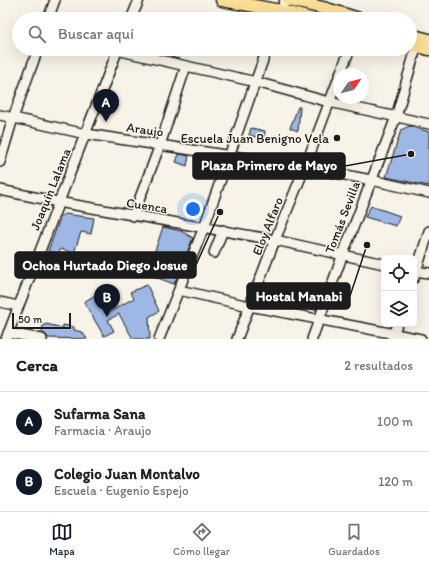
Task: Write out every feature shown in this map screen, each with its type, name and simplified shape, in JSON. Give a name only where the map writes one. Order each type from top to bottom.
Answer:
[{"type":"main road","points":[[222,0],[323,8],[336,12]]},
{"type":"main road","points":[[286,5],[299,12]]},
{"type":"street","points":[[51,12],[55,0]]},
{"type":"street","points":[[134,12],[138,0]]},
{"type":"street","name":"Tomás Sevilla","points":[[417,53],[421,41]]},
{"type":"street","points":[[0,162],[13,118],[35,56]]},
{"type":"street","name":"Joaquín Lalama","points":[[7,336],[58,202],[86,134],[114,56]]},
{"type":"street","points":[[142,56],[256,82],[329,102],[429,124]]},
{"type":"street","points":[[159,339],[204,227],[265,56]]},
{"type":"street","points":[[342,68],[347,56]]},
{"type":"street","name":"Tomás Sevilla","points":[[312,339],[396,117],[416,56]]},
{"type":"street","points":[[133,216],[160,145],[186,66]]},
{"type":"street","name":"Eloy Alfaro","points":[[237,339],[333,92]]},
{"type":"street","name":"Araujo","points":[[0,116],[86,134],[305,167],[429,193]]},
{"type":"street","name":"Cuenca","points":[[0,190],[133,216],[223,230],[343,254],[381,263]]},
{"type":"street","points":[[214,253],[223,230]]},
{"type":"street","points":[[417,268],[429,230]]},
{"type":"street","points":[[417,274],[429,273]]},
{"type":"street","points":[[179,290],[249,306],[319,319],[393,337],[421,339]]},
{"type":"street","points":[[0,302],[18,306]]},
{"type":"street","points":[[393,337],[396,327]]},
{"type":"street","points":[[7,336],[42,339]]},
{"type":"building","points":[[298,107],[300,107],[298,131],[290,128]]},
{"type":"building","points":[[409,126],[429,132],[429,186],[386,177],[401,130]]},
{"type":"building","points":[[251,128],[265,131],[264,139],[249,135]]},
{"type":"building","points":[[179,154],[189,156],[187,166],[176,162]]},
{"type":"building","points":[[371,206],[400,216],[396,226],[365,217]]},
{"type":"building","points":[[65,214],[94,218],[91,234],[81,232],[74,253],[60,249],[59,254],[48,251],[61,216]]},
{"type":"building","points":[[163,227],[181,231],[193,238],[174,284],[147,274]]},
{"type":"building","points":[[147,285],[159,311],[149,317],[150,339],[133,339],[119,314],[108,320],[114,331],[104,336],[84,302],[95,295],[106,314],[134,298],[130,292]]},
{"type":"building","points":[[313,286],[323,291],[316,310],[306,308]]},
{"type":"building","points":[[46,324],[63,328],[63,325],[74,327],[74,330],[82,332],[87,339],[48,338],[42,333],[43,325]]},
{"type":"place","name":"Sufarma Sana","points":[[106,122]]},
{"type":"place","name":"Escuela Juan Benigno Vela","points":[[337,138]]},
{"type":"place","name":"Plaza Primero de Mayo","points":[[411,154]]},
{"type":"place","name":"Ochoa Hurtado Diego Josue","points":[[220,212]]},
{"type":"place","name":"Hostal Manabi","points":[[367,245]]},
{"type":"place","name":"Colegio Juan Montalvo","points":[[107,317]]}]
